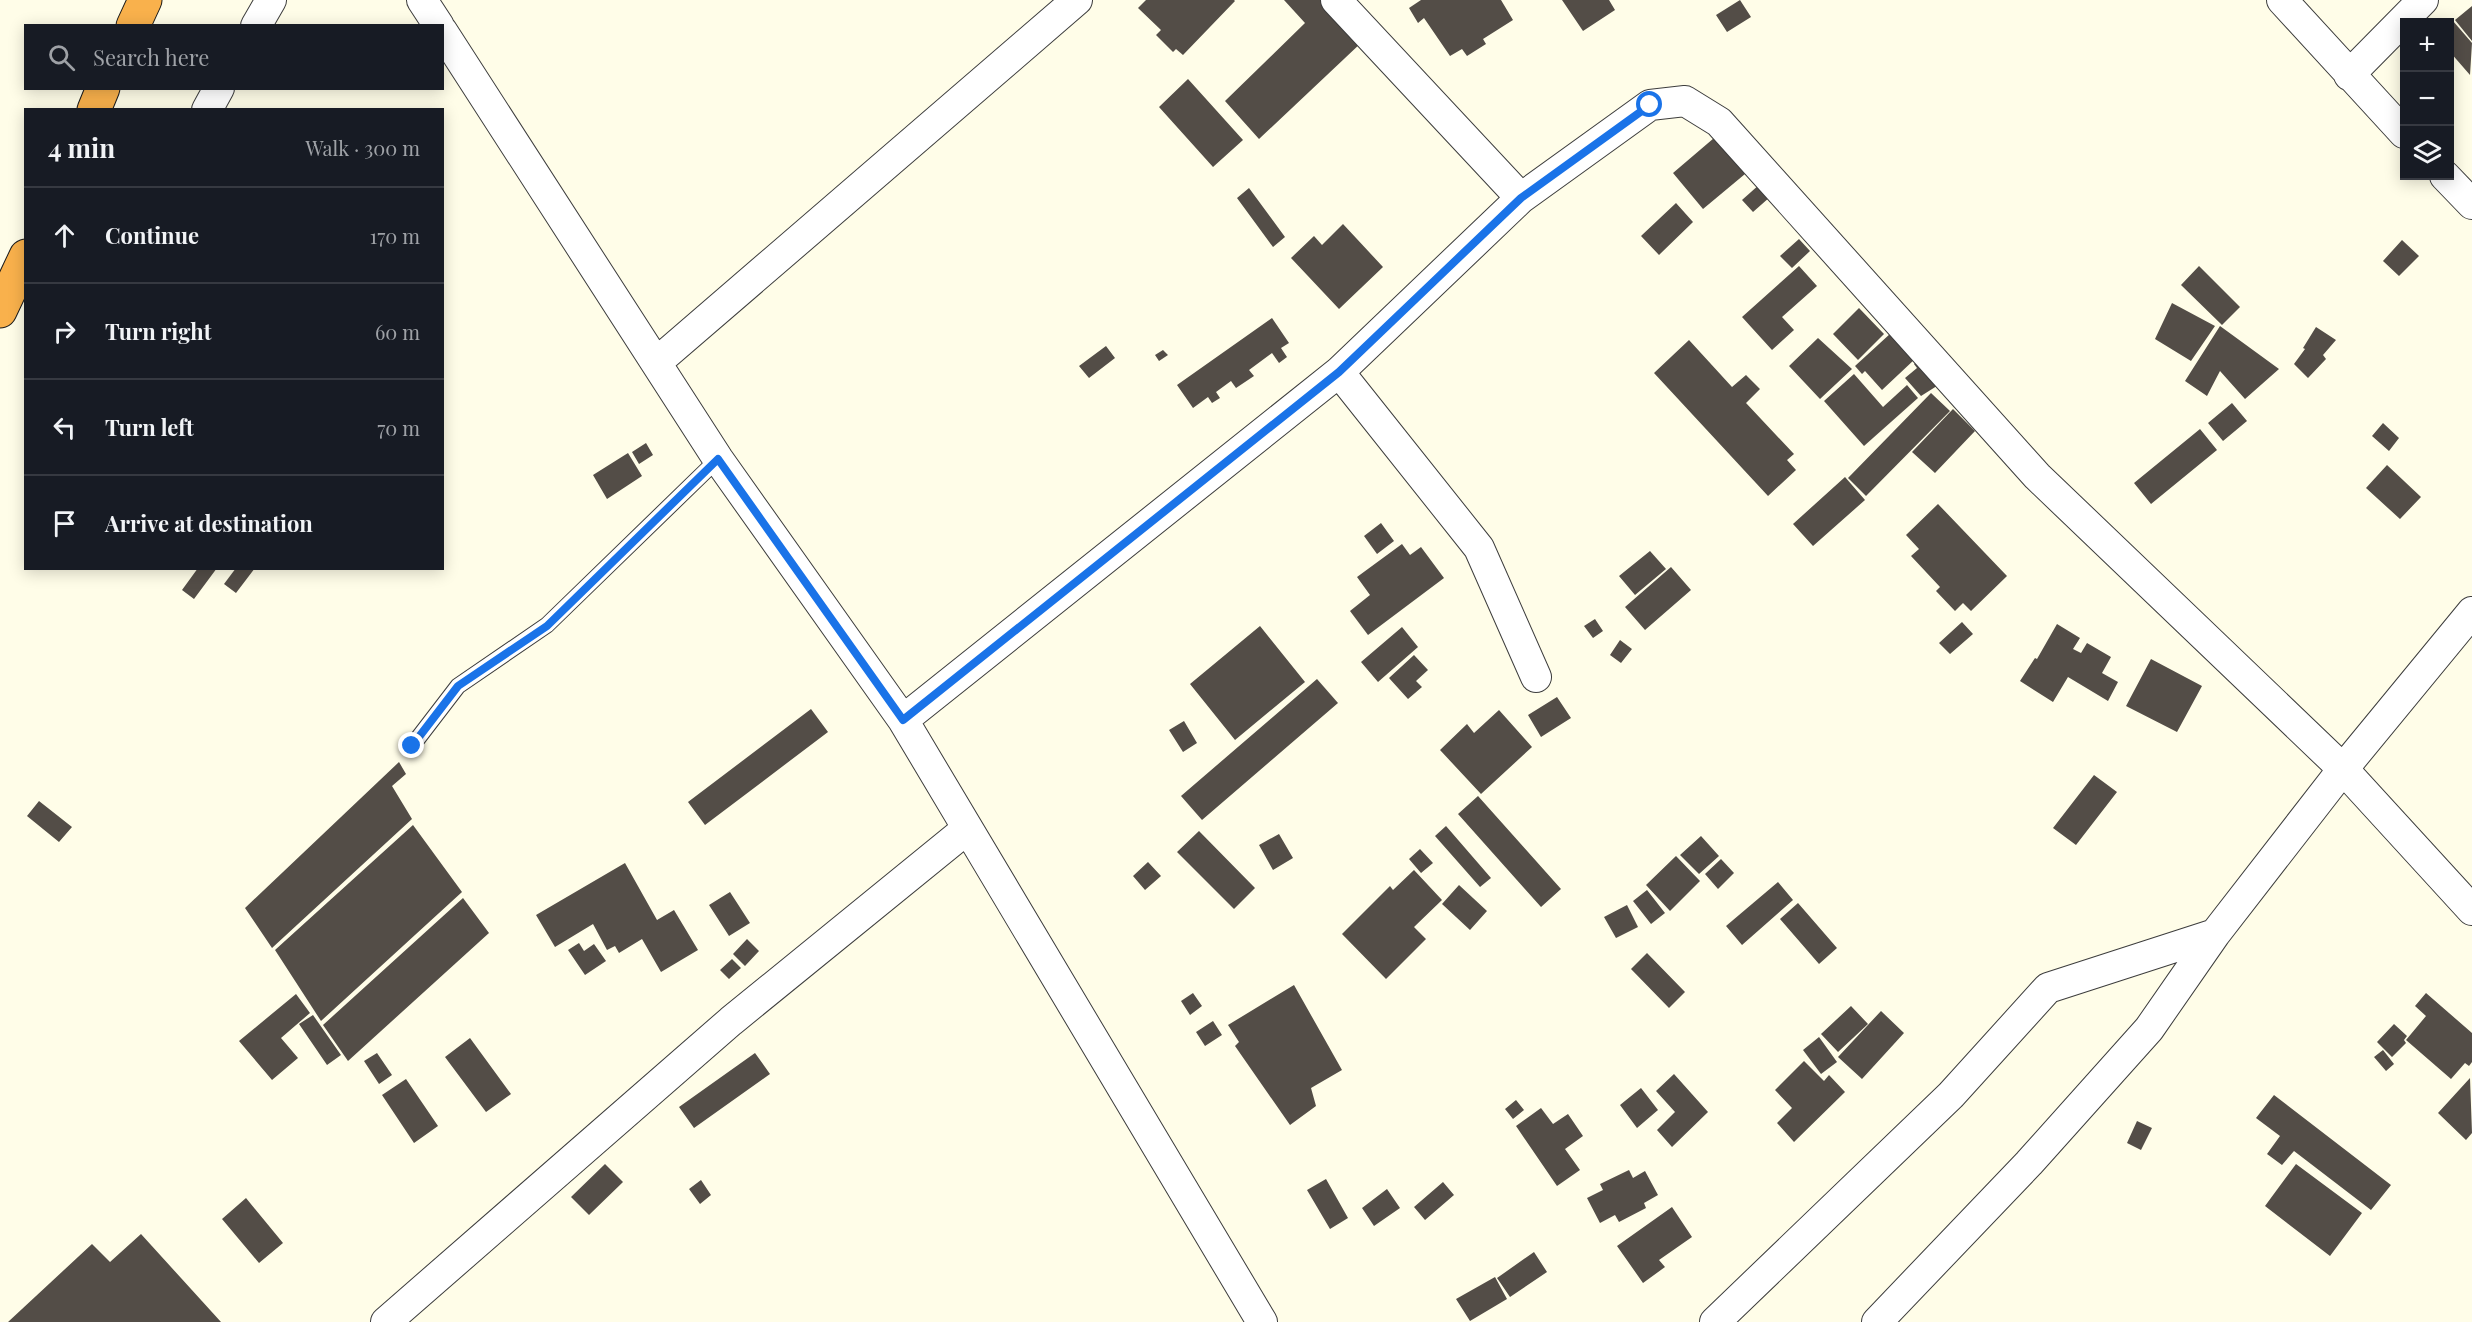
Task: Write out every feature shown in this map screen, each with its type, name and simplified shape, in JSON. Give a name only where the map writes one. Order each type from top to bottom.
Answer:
[{"type":"highway","points":[[134,24],[145,0]]},
{"type":"highway","points":[[95,108],[103,90]]},
{"type":"highway","points":[[0,311],[24,260]]},
{"type":"street","points":[[257,24],[271,0]]},
{"type":"street","points":[[422,0],[438,24]]},
{"type":"street","points":[[657,362],[1077,0]]},
{"type":"street","points":[[1336,0],[1521,198]]},
{"type":"street","points":[[2282,0],[2400,129]]},
{"type":"street","points":[[2349,75],[2423,0]]},
{"type":"street","points":[[444,34],[718,459],[903,720],[1262,1322]]},
{"type":"street","points":[[208,108],[218,90]]},
{"type":"street","points":[[903,720],[1339,372],[1521,198],[1650,105],[1685,101],[1719,122],[2037,476],[2343,769],[2472,910]]},
{"type":"street","points":[[2449,180],[2472,204]]},
{"type":"street","points":[[1339,372],[1479,548],[1536,677]]},
{"type":"street","points":[[1877,1322],[2029,1163],[2149,1029],[2215,934],[2343,769],[2472,612]]},
{"type":"street","points":[[386,1322],[731,1021],[967,829]]},
{"type":"street","points":[[1715,1322],[1951,1095],[2049,988],[2215,934]]},
{"type":"lane","points":[[412,746],[458,686],[547,626],[718,459]]},
{"type":"building","points":[[1146,0],[1235,1],[1183,55],[1176,49],[1173,52],[1156,35],[1161,30],[1138,8]]},
{"type":"building","points":[[1284,0],[1322,0],[1362,42],[1259,139],[1225,101],[1305,23]]},
{"type":"building","points":[[1421,0],[1501,0],[1513,20],[1483,39],[1486,44],[1467,56],[1462,49],[1450,56],[1424,18],[1418,23],[1409,8]]},
{"type":"building","points":[[1562,0],[1609,0],[1615,10],[1583,31]]},
{"type":"building","points":[[1740,0],[1751,17],[1727,32],[1716,15]]},
{"type":"building","points":[[2472,6],[2472,41],[2455,20]]},
{"type":"building","points":[[2454,22],[2472,43],[2470,75],[2454,57]]},
{"type":"building","points":[[1188,79],[1243,140],[1213,167],[1159,107]]},
{"type":"building","points":[[1714,138],[1745,174],[1703,209],[1673,173]]},
{"type":"building","points":[[1760,184],[1770,197],[1753,212],[1742,200]]},
{"type":"building","points":[[1249,188],[1285,237],[1273,247],[1237,198]]},
{"type":"building","points":[[1676,203],[1693,222],[1659,255],[1641,236]]},
{"type":"building","points":[[1343,224],[1383,267],[1339,309],[1291,258],[1314,236],[1322,245]]},
{"type":"building","points":[[1799,239],[1810,251],[1792,268],[1780,256]]},
{"type":"building","points":[[2402,240],[2419,256],[2399,276],[2383,261]]},
{"type":"building","points":[[1799,266],[1817,286],[1782,317],[1794,330],[1772,350],[1742,317]]},
{"type":"building","points":[[2199,266],[2240,307],[2222,325],[2181,285]]},
{"type":"building","points":[[2172,303],[2215,326],[2191,361],[2155,339]]},
{"type":"building","points":[[1859,308],[1884,334],[1858,360],[1833,334]]},
{"type":"building","points":[[1272,318],[1289,343],[1281,348],[1287,357],[1279,363],[1272,353],[1249,370],[1254,376],[1236,388],[1231,381],[1216,392],[1220,398],[1212,403],[1208,397],[1193,408],[1177,385]]},
{"type":"building","points":[[2220,326],[2279,369],[2245,399],[2220,371],[2207,396],[2185,381]]},
{"type":"building","points":[[2316,327],[2336,340],[2323,355],[2326,359],[2308,378],[2294,364]]},
{"type":"building","points":[[1891,333],[1915,359],[1882,390],[1865,371],[1862,374],[1855,366]]},
{"type":"building","points":[[1818,338],[1852,369],[1820,399],[1789,366]]},
{"type":"building","points":[[1689,340],[1732,387],[1746,375],[1760,389],[1746,403],[1794,454],[1787,460],[1796,470],[1768,496],[1654,373]]},
{"type":"building","points":[[1106,346],[1115,358],[1089,378],[1079,366]]},
{"type":"building","points":[[1163,350],[1168,355],[1159,361],[1155,355]]},
{"type":"building","points":[[1919,359],[1940,384],[1921,396],[1905,378],[1917,368],[1914,364]]},
{"type":"building","points":[[1854,374],[1883,407],[1907,385],[1918,398],[1864,446],[1824,401]]},
{"type":"building","points":[[1931,393],[1950,411],[1866,496],[1848,478]]},
{"type":"building","points":[[2232,403],[2247,421],[2223,441],[2208,423]]},
{"type":"building","points":[[1953,409],[1975,431],[1935,473],[1912,452]]},
{"type":"building","points":[[2383,423],[2399,438],[2389,451],[2372,436]]},
{"type":"building","points":[[2200,429],[2217,450],[2151,504],[2134,483]]},
{"type":"building","points":[[646,443],[653,455],[639,464],[632,452]]},
{"type":"building","points":[[628,453],[642,476],[607,499],[593,475]]},
{"type":"building","points":[[2387,465],[2421,497],[2400,519],[2366,488]]},
{"type":"building","points":[[1845,477],[1865,500],[1813,546],[1793,524]]},
{"type":"building","points":[[1938,504],[2007,576],[1971,611],[1963,603],[1955,611],[1936,591],[1940,587],[1911,556],[1919,549],[1906,535]]},
{"type":"building","points":[[1381,523],[1394,541],[1377,554],[1364,536]]},
{"type":"building","points":[[1402,544],[1410,555],[1421,547],[1444,578],[1368,635],[1350,611],[1370,595],[1357,577]]},
{"type":"building","points":[[1650,551],[1666,569],[1635,595],[1619,576]]},
{"type":"building","points":[[1671,567],[1691,590],[1645,630],[1625,607]]},
{"type":"building","points":[[197,570],[216,570],[194,599],[182,590]]},
{"type":"building","points":[[234,570],[253,570],[236,593],[224,584]]},
{"type":"building","points":[[1595,619],[1603,631],[1593,638],[1584,626]]},
{"type":"building","points":[[1962,622],[1973,634],[1950,654],[1939,643]]},
{"type":"building","points":[[2057,624],[2080,638],[2073,649],[2081,653],[2087,643],[2111,657],[2102,673],[2118,682],[2108,701],[2068,677],[2053,702],[2020,681],[2035,658],[2037,659]]},
{"type":"building","points":[[1260,626],[1305,682],[1235,740],[1190,684]]},
{"type":"building","points":[[1402,627],[1418,647],[1378,682],[1361,662]]},
{"type":"building","points":[[1620,640],[1632,649],[1621,663],[1610,655]]},
{"type":"building","points":[[1414,655],[1428,670],[1416,681],[1422,687],[1408,699],[1389,678]]},
{"type":"building","points":[[2151,659],[2202,686],[2177,732],[2126,706]]},
{"type":"building","points":[[1317,679],[1338,703],[1202,820],[1181,796]]},
{"type":"building","points":[[1557,697],[1571,718],[1541,737],[1528,715]]},
{"type":"building","points":[[811,709],[828,732],[705,825],[688,802]]},
{"type":"building","points":[[1499,710],[1532,747],[1481,794],[1440,750],[1467,724],[1474,733]]},
{"type":"building","points":[[1184,721],[1197,743],[1183,752],[1169,730]]},
{"type":"building","points":[[399,762],[406,774],[392,786],[412,819],[272,948],[245,908]]},
{"type":"building","points":[[2094,775],[2117,792],[2076,845],[2053,828]]},
{"type":"building","points":[[1478,796],[1561,889],[1541,907],[1458,814]]},
{"type":"building","points":[[39,801],[72,827],[59,842],[27,816]]},
{"type":"building","points":[[413,825],[462,892],[321,1021],[275,950]]},
{"type":"building","points":[[1446,826],[1491,878],[1480,887],[1435,836]]},
{"type":"building","points":[[1199,831],[1255,888],[1234,909],[1177,852]]},
{"type":"building","points":[[1279,834],[1293,858],[1273,870],[1259,845]]},
{"type":"building","points":[[1701,836],[1719,856],[1699,874],[1680,855]]},
{"type":"building","points":[[1420,849],[1433,863],[1421,873],[1409,859]]},
{"type":"building","points":[[1676,856],[1700,881],[1670,911],[1646,885]]},
{"type":"building","points":[[1721,859],[1734,873],[1718,889],[1705,874]]},
{"type":"building","points":[[1148,862],[1161,876],[1145,890],[1133,876]]},
{"type":"building","points":[[625,863],[657,920],[674,910],[698,950],[661,972],[642,939],[619,953],[615,946],[607,950],[593,924],[555,947],[536,915]]},
{"type":"building","points":[[1414,870],[1442,900],[1414,927],[1426,939],[1386,979],[1342,934],[1390,886],[1393,890]]},
{"type":"building","points":[[1778,882],[1793,900],[1742,945],[1726,926]]},
{"type":"building","points":[[1459,885],[1487,911],[1470,930],[1442,904]]},
{"type":"building","points":[[1647,890],[1665,913],[1651,924],[1633,901]]},
{"type":"building","points":[[730,892],[750,923],[729,936],[709,905]]},
{"type":"building","points":[[463,898],[489,933],[348,1061],[323,1025]]},
{"type":"building","points":[[1798,903],[1837,948],[1819,964],[1780,919]]},
{"type":"building","points":[[1627,905],[1638,927],[1616,938],[1604,917]]},
{"type":"building","points":[[747,939],[759,951],[745,966],[733,954]]},
{"type":"building","points":[[579,943],[584,951],[594,944],[606,961],[585,975],[568,950]]},
{"type":"building","points":[[1647,953],[1685,992],[1669,1008],[1631,969]]},
{"type":"building","points":[[732,959],[741,968],[729,979],[720,970]]},
{"type":"building","points":[[1294,985],[1342,1070],[1311,1088],[1316,1106],[1290,1125],[1235,1046],[1239,1042],[1228,1025]]},
{"type":"building","points":[[1193,993],[1202,1006],[1190,1015],[1181,1001]]},
{"type":"building","points":[[2426,993],[2472,1033],[2472,1062],[2469,1066],[2465,1063],[2451,1079],[2406,1040],[2426,1016],[2415,1006]]},
{"type":"building","points":[[296,994],[310,1013],[281,1038],[298,1058],[272,1080],[239,1041]]},
{"type":"building","points":[[1851,1006],[1868,1024],[1838,1052],[1821,1034]]},
{"type":"building","points":[[1881,1011],[1904,1033],[1862,1079],[1838,1057]]},
{"type":"building","points":[[313,1015],[341,1055],[327,1065],[299,1024]]},
{"type":"building","points":[[1213,1021],[1222,1035],[1205,1046],[1196,1032]]},
{"type":"building","points":[[2394,1024],[2407,1036],[2404,1040],[2406,1043],[2392,1057],[2377,1042]]},
{"type":"building","points":[[1819,1037],[1837,1062],[1821,1074],[1803,1050]]},
{"type":"building","points":[[470,1038],[511,1094],[486,1112],[445,1057]]},
{"type":"building","points":[[2383,1050],[2394,1064],[2386,1071],[2374,1057]]},
{"type":"building","points":[[377,1053],[392,1075],[379,1084],[364,1061]]},
{"type":"building","points":[[755,1053],[770,1074],[694,1128],[679,1107]]},
{"type":"building","points":[[1804,1061],[1824,1081],[1829,1075],[1845,1092],[1794,1142],[1777,1123],[1792,1108],[1775,1090]]},
{"type":"building","points":[[1674,1074],[1708,1112],[1672,1147],[1657,1130],[1675,1112],[1656,1091]]},
{"type":"building","points":[[2470,1078],[2472,1133],[2466,1140],[2438,1113]]},
{"type":"building","points":[[406,1079],[438,1126],[414,1143],[382,1095]]},
{"type":"building","points":[[1641,1088],[1658,1110],[1637,1128],[1620,1105]]},
{"type":"building","points":[[2274,1095],[2391,1185],[2371,1210],[2294,1151],[2282,1165],[2267,1154],[2280,1136],[2256,1118]]},
{"type":"building","points":[[1516,1100],[1524,1110],[1513,1119],[1505,1109]]},
{"type":"building","points":[[1541,1108],[1553,1124],[1568,1114],[1583,1136],[1565,1149],[1580,1170],[1557,1186],[1516,1126]]},
{"type":"building","points":[[2137,1121],[2152,1128],[2141,1150],[2127,1143]]},
{"type":"building","points":[[605,1164],[623,1182],[589,1215],[571,1197]]},
{"type":"building","points":[[2296,1164],[2362,1213],[2330,1256],[2265,1206]]},
{"type":"building","points":[[1629,1170],[1633,1178],[1645,1171],[1658,1195],[1644,1203],[1646,1208],[1619,1222],[1615,1215],[1600,1223],[1587,1198],[1603,1190],[1600,1184]]},
{"type":"building","points":[[1326,1179],[1348,1218],[1330,1229],[1307,1190]]},
{"type":"building","points":[[701,1180],[711,1195],[700,1204],[689,1189]]},
{"type":"building","points":[[1443,1182],[1454,1195],[1425,1220],[1414,1207]]},
{"type":"building","points":[[1387,1189],[1400,1208],[1374,1226],[1362,1208]]},
{"type":"building","points":[[246,1198],[283,1243],[259,1263],[222,1219]]},
{"type":"building","points":[[1672,1207],[1692,1237],[1659,1260],[1665,1267],[1643,1283],[1617,1246]]},
{"type":"building","points":[[141,1234],[221,1322],[8,1322],[92,1244],[110,1262]]},
{"type":"building","points":[[1534,1252],[1547,1272],[1510,1297],[1497,1278]]},
{"type":"building","points":[[1495,1277],[1507,1299],[1470,1321],[1456,1299]]},
{"type":"route","points":[[412,746],[458,686],[547,626],[718,459],[903,720],[1339,372],[1521,198],[1650,105]]}]
